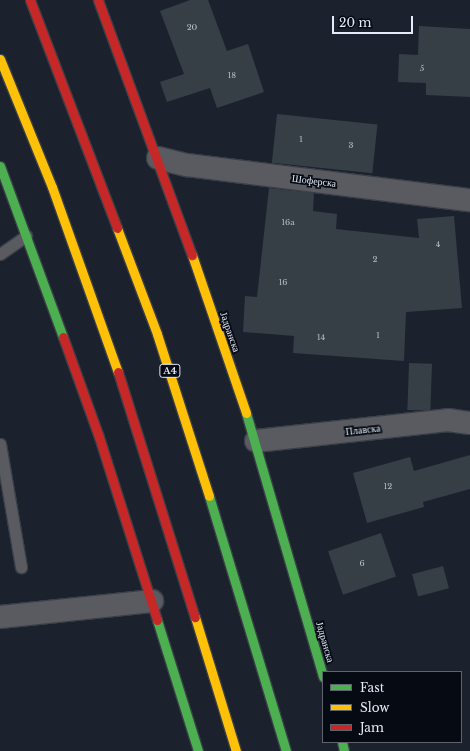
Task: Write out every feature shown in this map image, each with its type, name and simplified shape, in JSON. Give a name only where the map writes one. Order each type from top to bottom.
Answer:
[{"type":"main road","name":"A4","points":[[30,0],[157,334],[241,594],[286,751]]},
{"type":"main road","name":"Јадранска","points":[[98,0],[158,158],[256,441],[322,673]]},
{"type":"main road","points":[[0,59],[52,187],[121,379],[236,751]]},
{"type":"main road","points":[[0,166],[99,436],[198,751]]},
{"type":"street","name":"Шоферска","points":[[158,158],[470,200]]},
{"type":"street","name":"Плавска","points":[[256,441],[448,420],[470,423]]},
{"type":"street","points":[[0,617],[152,601]]},
{"type":"lane","points":[[0,254],[26,236]]},
{"type":"lane","points":[[0,444],[21,567]]},
{"type":"building","points":[[190,0],[208,0],[227,51],[248,44],[264,92],[217,108],[210,88],[167,102],[160,82],[184,74],[160,11]]},
{"type":"building","points":[[419,26],[470,29],[470,97],[426,95],[426,83],[398,82],[399,54],[418,55]]},
{"type":"building","points":[[277,114],[377,125],[372,173],[272,163]]},
{"type":"building","points":[[269,188],[314,193],[313,211],[337,214],[336,229],[419,238],[417,219],[454,216],[462,308],[406,312],[404,361],[293,353],[294,336],[243,332],[245,296],[257,297]]},
{"type":"building","points":[[409,363],[432,364],[430,411],[407,410]]},
{"type":"building","points":[[470,455],[470,489],[423,502],[424,507],[367,523],[353,473],[410,457],[414,471]]},
{"type":"building","points":[[381,533],[396,576],[343,595],[328,551]]},
{"type":"building","points":[[443,566],[449,588],[418,596],[412,574]]},
{"type":"traffic: fast","points":[[0,166],[63,337]]},
{"type":"traffic: fast","points":[[246,413],[322,674]]},
{"type":"traffic: fast","points":[[209,496],[286,751]]},
{"type":"traffic: fast","points":[[157,620],[198,751]]},
{"type":"traffic: fast","points":[[342,743],[344,751]]},
{"type":"traffic: slow","points":[[0,59],[52,187],[118,372]]},
{"type":"traffic: slow","points":[[117,228],[157,334],[209,496]]},
{"type":"traffic: slow","points":[[192,255],[246,413]]},
{"type":"traffic: slow","points":[[195,617],[236,751]]},
{"type":"traffic: jam","points":[[30,0],[117,228]]},
{"type":"traffic: jam","points":[[98,0],[192,255]]},
{"type":"traffic: jam","points":[[63,337],[99,437],[157,620]]},
{"type":"traffic: jam","points":[[118,372],[195,617]]}]
